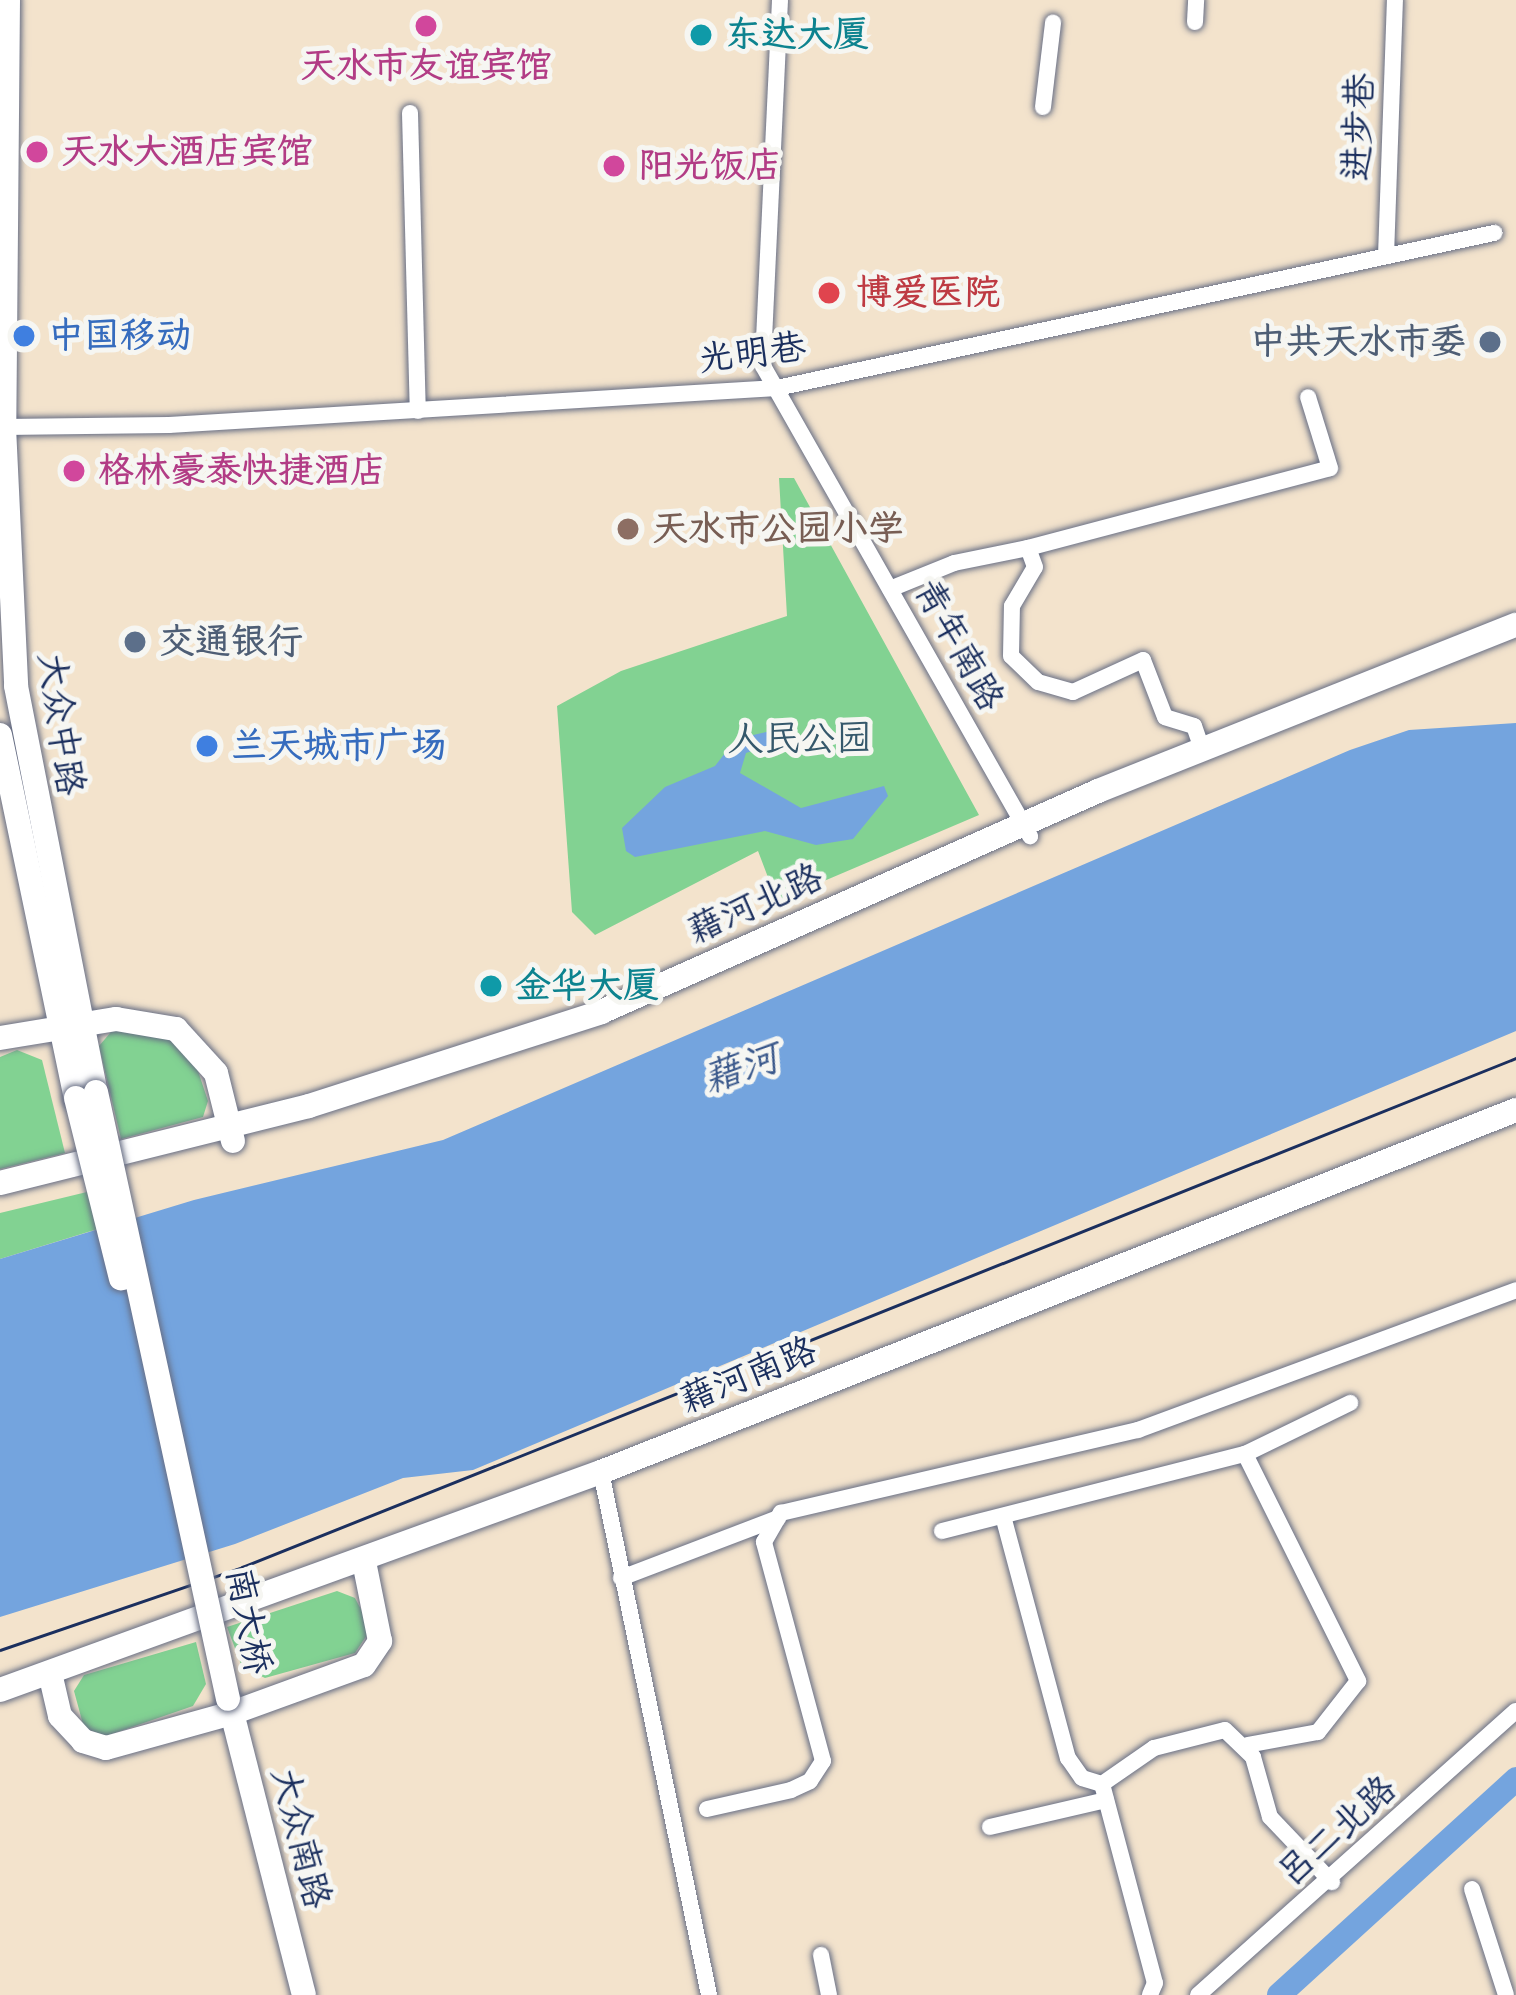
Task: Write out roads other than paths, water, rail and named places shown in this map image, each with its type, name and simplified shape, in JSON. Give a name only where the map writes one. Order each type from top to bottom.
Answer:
[{"type":"main road","name":"大众中路","points":[[8,0],[4,428],[16,686],[69,1025]]},
{"type":"main road","name":"藉河北路","points":[[0,1197],[231,1134],[601,1012],[1026,830],[1202,749],[1516,625]]},
{"type":"main road","name":"藉河北路","points":[[1026,830],[1516,639]]},
{"type":"main road","name":"大众中路","points":[[0,735],[86,1095]]},
{"type":"main road","points":[[0,1038],[69,1025],[147,1019],[176,1029],[216,1073],[231,1134]]},
{"type":"main road","name":"南大桥","points":[[86,1095],[230,1706]]},
{"type":"main road","name":"藉河南路","points":[[0,1690],[364,1562],[601,1472],[1516,1110]]},
{"type":"main road","name":"藉河北路","points":[[0,1183],[231,1134]]},
{"type":"main road","points":[[50,1673],[60,1716],[83,1741],[106,1748],[364,1665],[380,1641],[364,1562]]},
{"type":"main road","name":"大众南路","points":[[230,1706],[304,1995]]},
{"type":"street","name":"青年南路","points":[[780,0],[763,366],[1026,830]]},
{"type":"street","points":[[1195,22],[1196,0]]},
{"type":"street","name":"进步巷","points":[[1386,256],[1395,0]]},
{"type":"street","points":[[1043,107],[1053,23]]},
{"type":"street","points":[[410,113],[418,411]]},
{"type":"street","name":"光明巷","points":[[4,428],[418,411],[777,388],[1493,233]]},
{"type":"street","points":[[890,589],[954,563],[1028,548],[1330,467],[1307,397]]},
{"type":"street","points":[[1028,548],[1035,567],[1012,606],[1011,656],[1038,682],[1073,692],[1143,660],[1165,717],[1194,726],[1202,749]]},
{"type":"street","points":[[622,1578],[778,1518],[1138,1430],[1516,1290]]},
{"type":"street","points":[[942,1531],[1245,1454],[1350,1403]]},
{"type":"street","points":[[1245,1454],[1358,1681],[1318,1732],[1247,1745]]},
{"type":"street","points":[[601,1472],[709,1995]]},
{"type":"street","points":[[1003,1516],[1068,1757],[1082,1778],[1104,1792],[1154,1983],[1150,1995]]},
{"type":"street","points":[[706,1809],[791,1790],[810,1781],[823,1761],[764,1542],[778,1518]]},
{"type":"street","name":"吕二北路","points":[[1198,1995],[1332,1882],[1516,1711]]},
{"type":"street","points":[[990,1827],[1104,1792],[1154,1748],[1199,1731],[1226,1730],[1247,1745],[1270,1817],[1332,1882]]},
{"type":"street","points":[[1472,1889],[1506,1995]]},
{"type":"street","points":[[821,1955],[830,1995]]},
{"type":"water","name":"藉河","points":[[1516,723],[1516,1031],[473,1470],[403,1478],[235,1544],[0,1617],[0,1259],[194,1200],[443,1140],[1350,750],[1409,730]]},
{"type":"water","points":[[787,727],[795,731],[788,739],[746,753],[740,773],[801,808],[884,786],[888,796],[853,839],[816,845],[765,831],[635,857],[626,851],[622,828],[665,787],[715,766],[736,739]]},
{"type":"waterway","points":[[1279,1995],[1516,1779]]},
{"type":"tram line","points":[[0,1650],[242,1567],[1516,1058]]},
{"type":"place","name":"天水市友谊宾馆","points":[[426,26]]},
{"type":"place","name":"东达大厦","points":[[701,35]]},
{"type":"place","name":"天水大酒店宾馆","points":[[37,152]]},
{"type":"place","name":"阳光饭店","points":[[614,166]]},
{"type":"place","name":"博爱医院","points":[[829,293]]},
{"type":"place","name":"中国移动","points":[[24,336]]},
{"type":"place","name":"中共天水市委","points":[[1490,342]]},
{"type":"place","name":"格林豪泰快捷酒店","points":[[74,471]]},
{"type":"place","name":"天水市公园小学","points":[[628,529]]},
{"type":"place","name":"交通银行","points":[[135,642]]},
{"type":"place","name":"兰天城市广场","points":[[207,746]]},
{"type":"place","name":"金华大厦","points":[[491,986]]},
{"type":"park label","name":"人民公园","points":[[800,739]]}]
